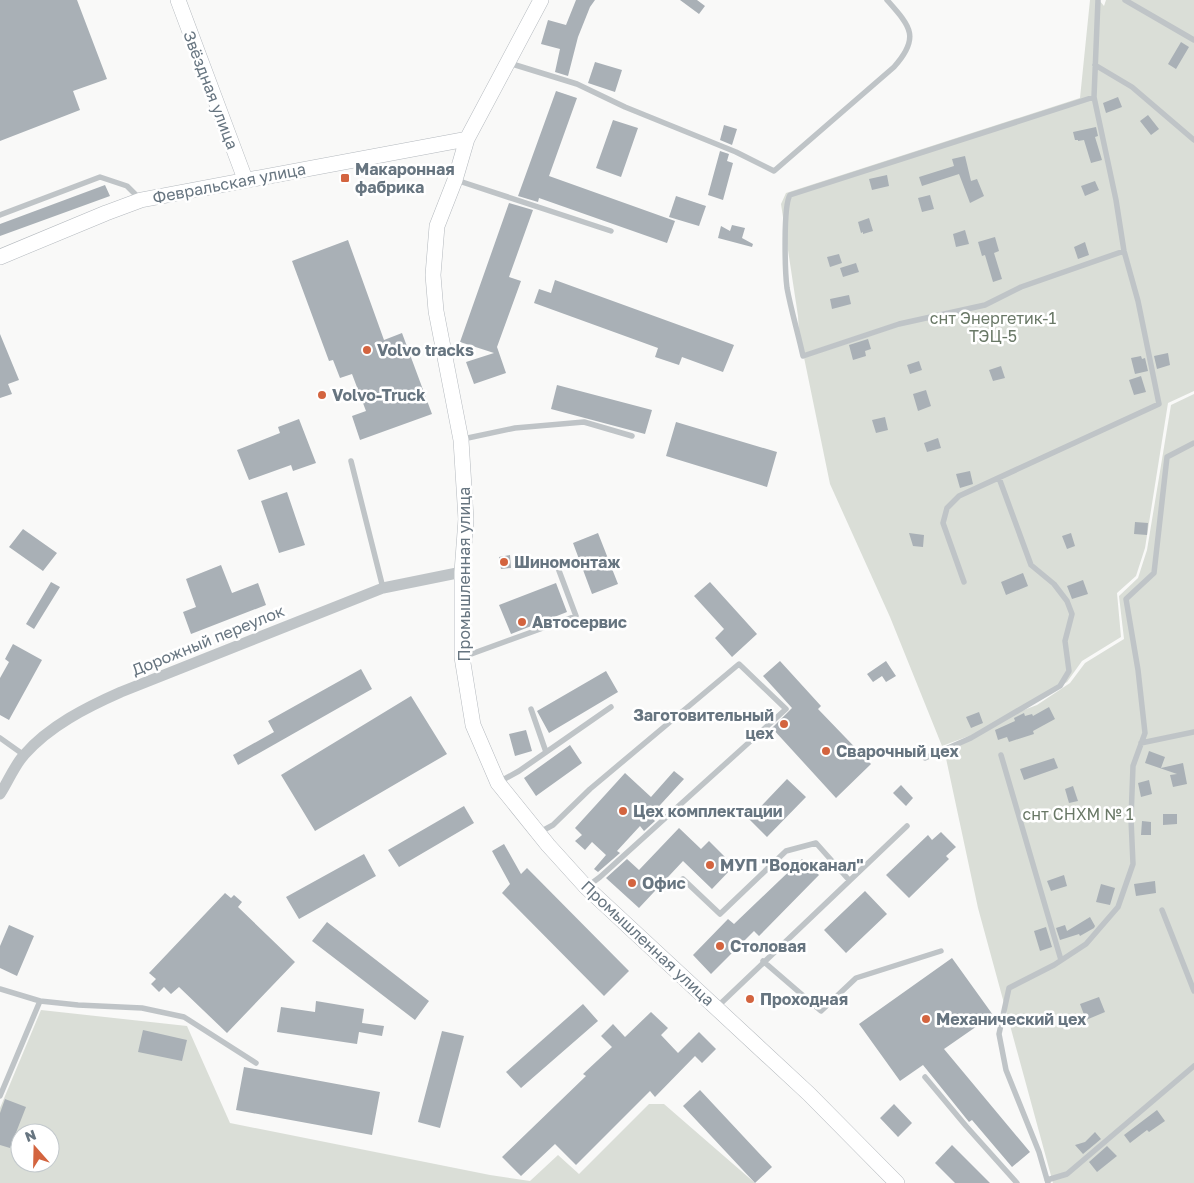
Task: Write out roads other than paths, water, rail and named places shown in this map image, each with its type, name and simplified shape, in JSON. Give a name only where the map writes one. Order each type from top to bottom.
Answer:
[{"type":"main road","name":"Звёздная улица","points":[[178,0],[245,179]]},
{"type":"main road","name":"Промышленная улица","points":[[541,0],[468,139],[455,180],[437,226],[433,274],[436,310],[461,440],[466,519],[462,572],[462,657],[473,725],[498,783],[538,833],[586,887],[809,1094],[897,1183]]},
{"type":"main road","name":"Февральская улица","points":[[0,257],[106,212],[141,200],[245,179],[468,139]]},
{"type":"street","name":"Дорожный переулок","points":[[0,794],[24,755],[49,732],[83,709],[121,692],[383,588],[462,572]]},
{"type":"lane","points":[[509,62],[577,84],[625,107],[736,152],[774,171],[902,58],[910,45],[909,30],[904,20],[887,0]]},
{"type":"lane","points":[[964,582],[943,522],[947,508],[959,496],[1159,404],[1138,301],[1124,251],[1116,200],[1094,97],[1098,0]]},
{"type":"lane","points":[[1124,0],[1194,40]]},
{"type":"lane","points":[[1095,65],[1132,87],[1194,140]]},
{"type":"lane","points":[[1094,97],[790,195],[786,212],[787,287],[803,356],[900,324],[985,305],[1021,287],[1124,251]]},
{"type":"lane","points":[[0,214],[100,178],[127,186],[141,200]]},
{"type":"lane","points":[[455,180],[611,231]]},
{"type":"lane","points":[[461,440],[514,428],[584,422],[632,436]]},
{"type":"lane","points":[[1194,443],[1167,457],[1154,573],[1126,599],[1139,679],[1145,733],[1133,766],[1131,818],[1133,864],[1118,907],[1086,944],[1009,988],[999,1034],[1006,1070],[1039,1152],[1047,1182],[1067,1174],[1194,1066]]},
{"type":"lane","points":[[351,461],[383,588]]},
{"type":"lane","points":[[925,758],[971,738],[1060,686],[1069,671],[1065,641],[1072,614],[1067,601],[1054,584],[1031,565],[999,478]]},
{"type":"lane","points":[[462,657],[576,616],[555,560]]},
{"type":"lane","points":[[538,833],[552,825],[590,789],[739,664],[786,709],[600,877],[586,887]]},
{"type":"lane","points":[[498,783],[612,707]]},
{"type":"lane","points":[[530,709],[546,752]]},
{"type":"lane","points":[[1141,743],[1194,732]]},
{"type":"lane","points":[[0,738],[24,755]]},
{"type":"lane","points":[[1001,755],[1061,960]]},
{"type":"lane","points":[[716,1007],[907,826]]},
{"type":"lane","points":[[683,879],[720,914],[786,851],[816,843],[849,880]]},
{"type":"lane","points":[[1162,910],[1194,991]]},
{"type":"lane","points":[[763,961],[821,1011],[856,978],[941,951]]},
{"type":"lane","points":[[0,988],[40,1001],[142,1008],[184,1017],[256,1063]]},
{"type":"lane","points":[[0,1096],[40,1001]]},
{"type":"lane","points":[[925,1077],[1018,1183]]},
{"type":"place","name":"Макаронная фабрика","points":[[345,178]]},
{"type":"place","name":"Volvo tracks","points":[[367,350]]},
{"type":"place","name":"Volvo-Truck","points":[[322,395]]},
{"type":"place","name":"Шиномонтаж","points":[[504,562]]},
{"type":"place","name":"Автосервис","points":[[522,622]]},
{"type":"place","name":"Заготовительный цех","points":[[784,724]]},
{"type":"place","name":"Сварочный цех","points":[[826,751]]},
{"type":"place","name":"Цех комплектации","points":[[623,811]]},
{"type":"place","name":"МУП \"Водоканал\"","points":[[710,865]]},
{"type":"place","name":"Офис","points":[[632,883]]},
{"type":"place","name":"Столовая","points":[[720,946]]},
{"type":"place","name":"Проходная","points":[[750,999]]},
{"type":"place","name":"Механический цех","points":[[926,1019]]},
{"type":"park label","name":"снт Энергетик-1 ТЭЦ-5","points":[[993,327]]},
{"type":"park label","name":"снт СНХМ № 1","points":[[1078,814]]}]
